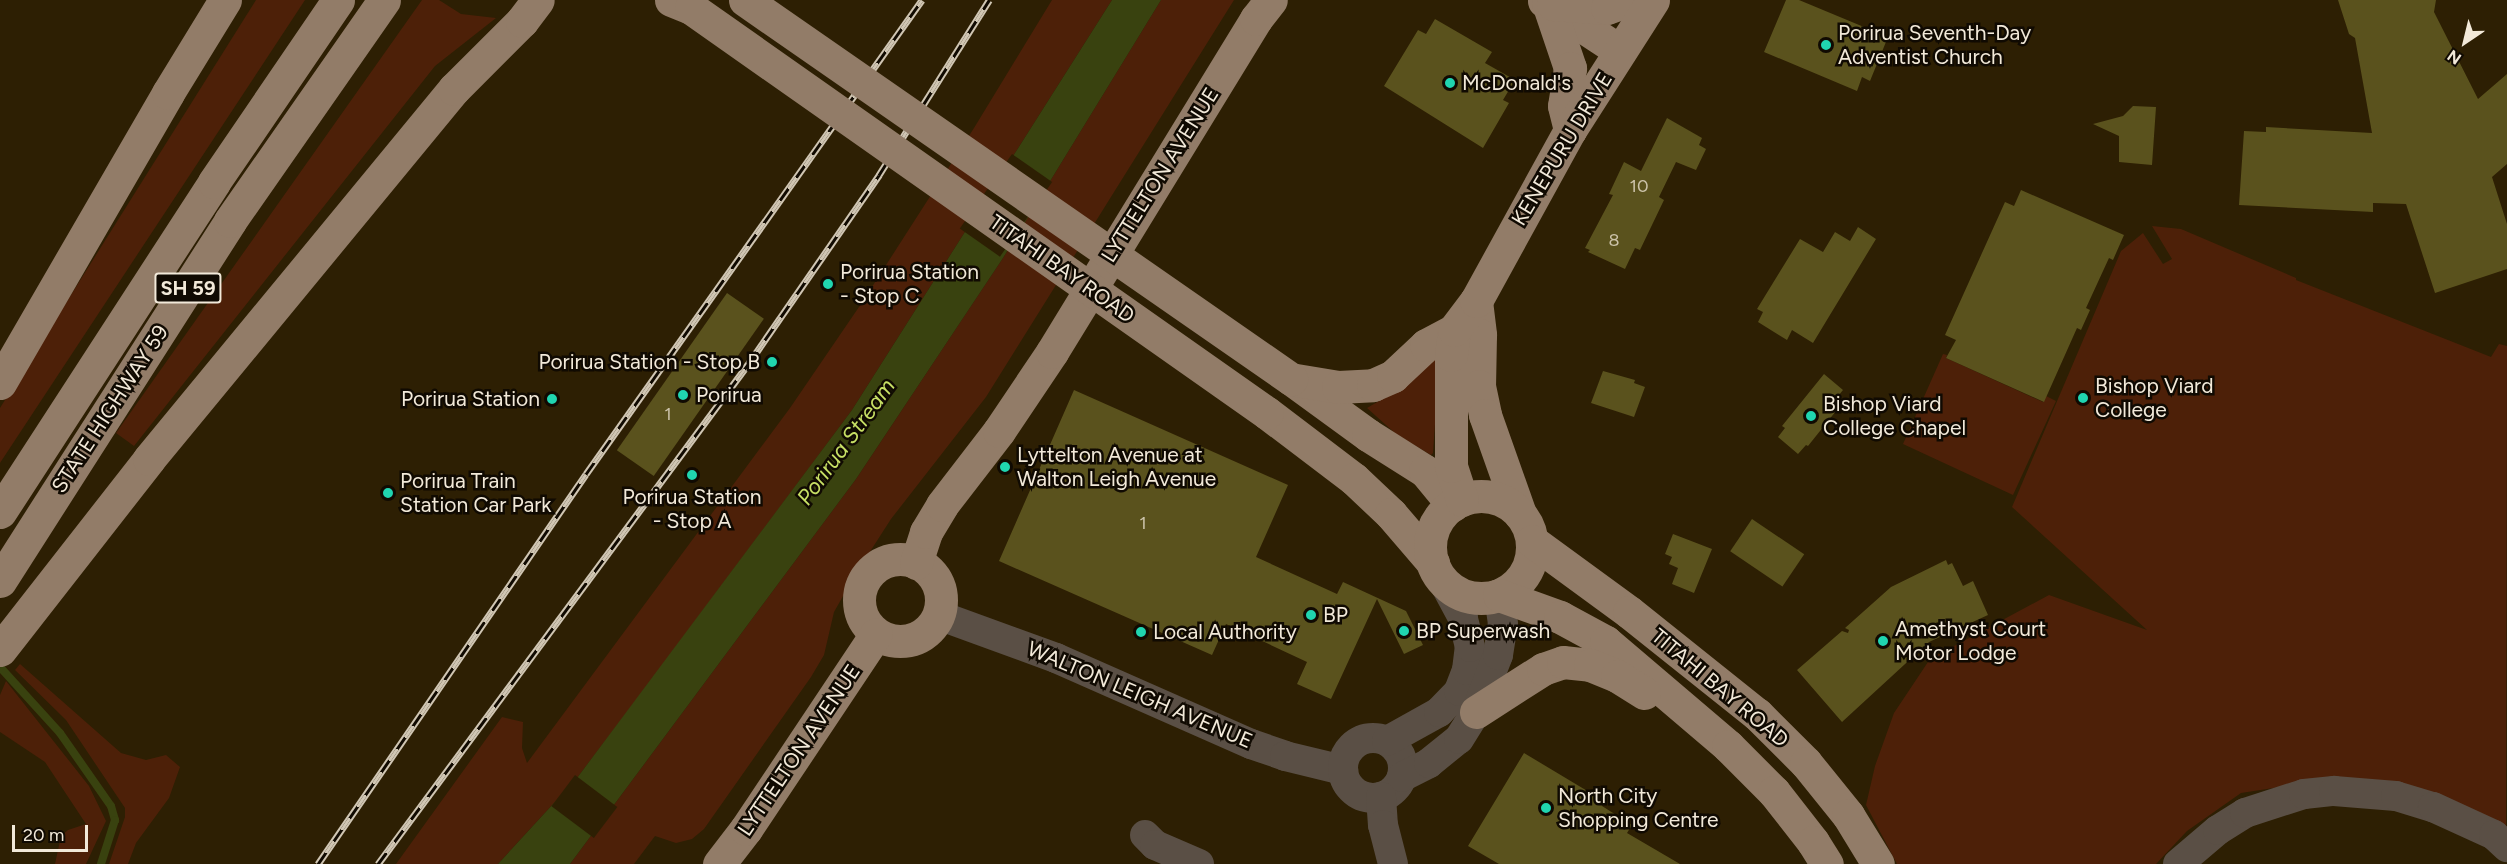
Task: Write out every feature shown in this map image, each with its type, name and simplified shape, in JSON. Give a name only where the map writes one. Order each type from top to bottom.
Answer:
[{"type":"main road","points":[[0,383],[225,0]]},
{"type":"main road","name":"STATE HIGHWAY 59","points":[[0,512],[214,182],[338,0]]},
{"type":"main road","name":"STATE HIGHWAY 59","points":[[0,580],[230,221],[384,0]]},
{"type":"main road","points":[[6,641],[60,576],[149,459],[454,89],[510,33],[538,0]]},
{"type":"main road","name":"TITAHI BAY ROAD","points":[[671,0],[700,15],[1267,413],[1354,479],[1391,514],[1437,571]]},
{"type":"main road","name":"TITAHI BAY ROAD","points":[[745,0],[1291,379],[1368,435],[1425,471],[1458,502]]},
{"type":"main road","name":"LYTTELTON AVENUE","points":[[916,563],[926,532],[942,505],[999,431],[1052,352],[1256,19],[1271,0]]},
{"type":"main road","points":[[1545,2],[1607,8],[1629,0]]},
{"type":"main road","name":"KENEPURU DRIVE","points":[[1454,330],[1476,301],[1570,130],[1653,0]]},
{"type":"main road","points":[[1545,2],[1620,51]]},
{"type":"main road","points":[[1545,2],[1570,69],[1564,106],[1570,130]]},
{"type":"main road","points":[[1476,301],[1480,335],[1479,386],[1485,415],[1526,528],[1528,568],[1521,580],[1510,589],[1498,595],[1483,598],[1467,596],[1453,589],[1437,571],[1431,537],[1443,513],[1458,502],[1478,497],[1494,498],[1508,504],[1526,528]]},
{"type":"main road","points":[[1291,379],[1338,387],[1373,385],[1393,376],[1426,345],[1454,330]]},
{"type":"main road","points":[[1454,330],[1451,355],[1451,466],[1458,502]]},
{"type":"main road","name":"TITAHI BAY ROAD","points":[[1526,528],[1757,714],[1806,763],[1848,815],[1878,864]]},
{"type":"main road","points":[[892,560],[916,563],[931,573],[939,589],[941,606],[938,615],[928,631],[912,640],[893,641],[876,634],[865,622],[859,608],[859,592],[866,577],[878,566],[892,560]]},
{"type":"main road","name":"TITAHI BAY ROAD","points":[[1498,595],[1560,616],[1606,642],[1710,732],[1774,792],[1827,864]]},
{"type":"main road","name":"LYTTELTON AVENUE","points":[[719,864],[752,820],[876,634]]},
{"type":"main road","points":[[1476,712],[1543,669],[1563,662],[1590,665],[1617,676],[1710,732]]},
{"type":"street","points":[[1387,741],[1439,712],[1459,691],[1467,670],[1470,647],[1463,618],[1437,571]]},
{"type":"street","points":[[1402,777],[1403,760],[1394,746],[1387,741],[1378,738],[1360,740],[1348,752],[1343,770],[1349,786],[1355,792],[1372,798],[1381,797],[1390,793],[1402,777],[1429,763],[1459,739],[1476,712],[1498,655],[1503,624],[1498,595]]},
{"type":"street","name":"WALTON LEIGH AVENUE","points":[[938,615],[1056,658],[1251,744],[1285,756],[1343,770]]},
{"type":"street","points":[[2178,864],[2218,830],[2245,813],[2304,794],[2334,791],[2396,796],[2433,807],[2494,835],[2507,847]]},
{"type":"street","points":[[1381,797],[1383,825],[1393,864]]},
{"type":"street","points":[[1145,835],[1155,845],[1199,864]]},
{"type":"shaded area","points":[[256,0],[305,0],[0,463],[0,408]]},
{"type":"shaded area","points":[[422,0],[439,0],[461,14],[496,18],[435,66],[134,446],[116,433]]},
{"type":"shaded area","points":[[1052,0],[1112,0],[852,410],[577,778],[498,864],[396,864],[502,717],[523,722],[522,748],[527,763],[790,408],[861,304],[974,128]]},
{"type":"shaded area","points":[[1161,0],[1234,0],[986,397],[891,519],[855,575],[834,612],[824,655],[811,677],[704,829],[692,839],[676,843],[655,836],[634,864],[570,864],[856,479],[1003,258]]},
{"type":"shaded area","points":[[2152,226],[2181,229],[2296,278],[2296,280],[2491,357],[2499,344],[2507,346],[2506,828],[2332,779],[2241,793],[2187,831],[2156,864],[1897,864],[1866,805],[1875,766],[1894,713],[1930,659],[2049,595],[2147,630],[2012,507],[2121,251],[2143,233],[2163,264],[2172,259]]},
{"type":"shaded area","points":[[1440,353],[1433,453],[1431,455],[1396,434],[1367,408],[1408,384]]},
{"type":"shaded area","points":[[1943,354],[1947,355],[1946,358],[2043,402],[2046,396],[2056,401],[2013,495],[1903,444]]},
{"type":"shaded area","points":[[20,664],[121,753],[146,760],[166,755],[180,767],[169,798],[136,843],[128,864],[109,864],[125,817],[125,808],[66,720],[15,670]]},
{"type":"shaded area","points":[[6,681],[89,786],[106,821],[86,864],[55,864],[61,836],[68,830],[86,824],[45,762],[0,732],[0,695]]},
{"type":"water","name":"Porirua Stream","points":[[1112,0],[1161,0],[1003,258],[856,479],[570,864],[498,864],[577,778],[852,410]]},
{"type":"pier","points":[[1012,154],[1052,182],[1000,257],[960,229]]},
{"type":"pier","points":[[575,775],[617,807],[594,838],[552,806]]},
{"type":"building","name":"Porirua Seventh-Day Adventist Church","points":[[1786,0],[1799,0],[1888,37],[1870,81],[1862,77],[1857,91],[1764,52]]},
{"type":"building","points":[[2338,0],[2436,0],[2434,12],[2478,99],[2507,74],[2507,164],[2492,177],[2507,224],[2507,269],[2435,293],[2406,204],[2373,203],[2373,212],[2239,205],[2244,131],[2266,132],[2266,127],[2372,133],[2355,38],[2349,34]]},
{"type":"building","name":"McDonald's","points":[[1435,19],[1492,52],[1485,63],[1515,80],[1503,100],[1509,103],[1483,148],[1384,86],[1418,30],[1426,34]]},
{"type":"building","points":[[2133,106],[2156,107],[2152,165],[2119,162],[2119,136],[2093,124],[2123,116]]},
{"type":"building","points":[[1667,118],[1702,138],[1699,145],[1706,149],[1696,170],[1676,162],[1659,197],[1664,200],[1640,250],[1635,248],[1625,269],[1588,252],[1590,250],[1585,248],[1613,195],[1609,194],[1624,162],[1641,171]]},
{"type":"building","points":[[2021,190],[2124,235],[2113,260],[2109,258],[2086,308],[2090,310],[2081,330],[2077,328],[2044,402],[1946,358],[1956,340],[1945,335],[2005,202],[2014,206]]},
{"type":"building","points":[[1858,227],[1876,239],[1813,343],[1792,330],[1787,340],[1758,322],[1763,312],[1757,309],[1800,239],[1823,252],[1835,232],[1850,241]]},
{"type":"building","name":"Porirua","points":[[727,293],[764,319],[654,476],[617,450]]},
{"type":"building","points":[[1603,371],[1635,380],[1634,383],[1645,387],[1634,417],[1591,403]]},
{"type":"building","name":"Bishop Viard College Chapel","points":[[1824,374],[1843,390],[1834,401],[1840,406],[1808,446],[1806,445],[1798,454],[1778,437],[1785,428],[1782,426]]},
{"type":"building","points":[[1074,390],[1288,485],[1256,557],[1337,594],[1343,582],[1406,611],[1423,645],[1404,654],[1377,599],[1331,699],[1297,684],[1307,662],[1226,624],[1212,655],[999,561]]},
{"type":"building","points":[[1752,519],[1804,554],[1782,587],[1730,551]]},
{"type":"building","points":[[1673,534],[1712,549],[1694,593],[1672,584],[1678,568],[1669,564],[1672,557],[1665,554]]},
{"type":"building","name":"Amethyst Court Motor Lodge","points":[[1946,560],[1948,565],[1952,563],[1963,586],[1973,581],[1988,615],[1929,642],[1842,722],[1797,670],[1842,631],[1848,633],[1849,630],[1845,628],[1891,587]]},
{"type":"building","name":"North City Shopping Centre","points":[[1524,753],[1604,801],[1602,806],[1632,825],[1627,833],[1680,864],[1499,864],[1468,846]]},
{"type":"waterway","points":[[0,667],[60,733],[111,806],[115,820],[101,864]]},
{"type":"railway","points":[[318,864],[586,474],[922,0]]},
{"type":"railway","points":[[378,864],[749,363],[879,175],[989,0]]},
{"type":"place","name":"Porirua Seventh-Day Adventist Church","points":[[1826,45]]},
{"type":"place","name":"McDonald's","points":[[1450,83]]},
{"type":"place","name":"Porirua Station - Stop C","points":[[828,284]]},
{"type":"place","name":"Porirua Station - Stop B","points":[[772,362]]},
{"type":"place","name":"Porirua","points":[[683,395]]},
{"type":"place","name":"Bishop Viard College","points":[[2083,398]]},
{"type":"place","name":"Porirua Station","points":[[552,399]]},
{"type":"place","name":"Bishop Viard College Chapel","points":[[1811,416]]},
{"type":"place","name":"Lyttelton Avenue at Walton Leigh Avenue","points":[[1005,467]]},
{"type":"place","name":"Porirua Station - Stop A","points":[[692,475]]},
{"type":"place","name":"Porirua Train Station Car Park","points":[[388,493]]},
{"type":"place","name":"BP","points":[[1311,615]]},
{"type":"place","name":"BP Superwash","points":[[1404,631]]},
{"type":"place","name":"Local Authority","points":[[1141,632]]},
{"type":"place","name":"Amethyst Court Motor Lodge","points":[[1883,641]]},
{"type":"place","name":"North City Shopping Centre","points":[[1546,808]]}]
